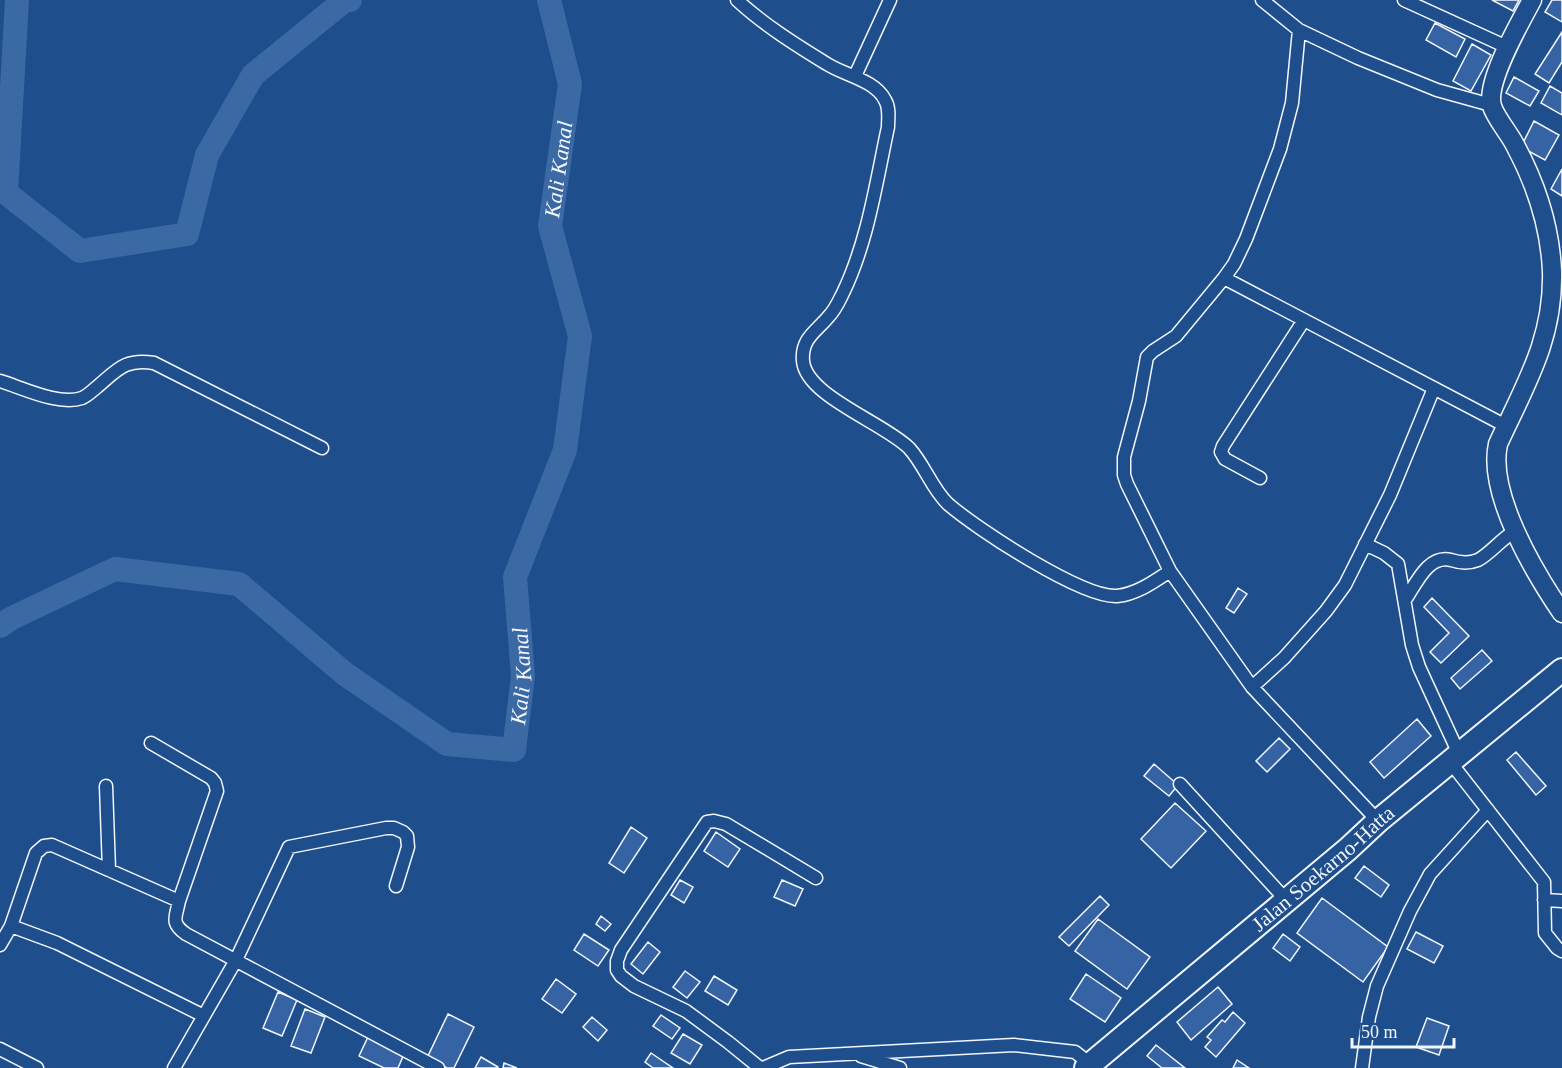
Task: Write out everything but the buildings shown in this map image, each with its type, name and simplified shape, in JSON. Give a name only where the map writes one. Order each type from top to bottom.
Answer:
[{"type":"highway","name":"Jalan Soekarno-Hatta","points":[[1090,1067],[1348,849],[1378,821],[1562,670]]},
{"type":"street","points":[[737,0],[792,43],[831,67],[855,76],[880,93],[886,100],[888,110],[888,127],[863,242],[840,300],[830,316],[810,334],[803,359],[805,372],[820,390],[860,414],[908,448],[946,502],[1002,544],[1072,582],[1102,595],[1119,596],[1148,586],[1170,571]]},
{"type":"street","points":[[855,76],[890,0]]},
{"type":"street","points":[[1262,0],[1299,30],[1358,58],[1437,90],[1491,105]]},
{"type":"street","points":[[1404,0],[1507,47]]},
{"type":"street","points":[[1532,0],[1507,47],[1493,87],[1491,105],[1514,143],[1532,180],[1544,220],[1552,272],[1550,307],[1547,330],[1540,354],[1498,444],[1495,457],[1496,473],[1515,531],[1535,573],[1562,614]]},
{"type":"street","points":[[1299,30],[1292,104],[1280,149],[1246,239],[1234,264],[1224,278],[1176,336],[1147,357],[1145,379],[1124,457],[1124,474],[1170,571],[1252,687],[1378,821]]},
{"type":"street","points":[[1224,278],[1506,426]]},
{"type":"street","points":[[1260,478],[1225,459],[1221,452],[1304,320]]},
{"type":"street","points":[[0,381],[52,398],[67,400],[84,398],[122,366],[139,360],[154,363],[322,448]]},
{"type":"street","points":[[1252,687],[1284,658],[1326,611],[1345,585],[1390,495],[1434,388]]},
{"type":"street","points":[[1405,600],[1428,566],[1437,560],[1443,558],[1467,563],[1477,560],[1515,531]]},
{"type":"street","points":[[1365,544],[1384,553],[1398,564],[1410,636],[1419,667],[1455,760],[1488,810],[1544,882],[1545,933],[1562,951]]},
{"type":"street","points":[[151,743],[216,783],[217,791],[179,901],[175,923],[177,928],[438,1068]]},
{"type":"street","points":[[1180,784],[1287,901]]},
{"type":"street","points":[[106,786],[109,870]]},
{"type":"street","points":[[1362,1068],[1369,1017],[1377,986],[1410,911],[1430,874],[1488,810]]},
{"type":"street","points":[[816,878],[726,824],[707,822],[621,950],[617,970],[634,986],[686,1011],[761,1068],[789,1057],[1014,1045],[1075,1052],[1090,1067]]},
{"type":"street","points":[[174,1068],[236,960],[289,848],[386,828],[403,832],[407,836],[408,847],[396,886]]},
{"type":"street","points":[[0,945],[11,926],[36,853],[44,846],[52,845],[179,901]]},
{"type":"street","points":[[1544,900],[1562,901]]},
{"type":"street","points":[[11,926],[57,943],[204,1016]]},
{"type":"street","points":[[0,1049],[37,1068]]},
{"type":"street","points":[[851,1053],[900,1068]]},
{"type":"waterway","name":"Kali Kanal","points":[[17,0],[6,193],[80,251],[187,234],[207,155],[253,75],[344,1],[350,0]]},
{"type":"waterway","name":"Kali Kanal","points":[[0,626],[12,618],[115,569],[239,584],[345,674],[447,744],[514,750],[523,676],[515,577],[565,450],[580,336],[550,226],[570,84],[549,0]]}]
